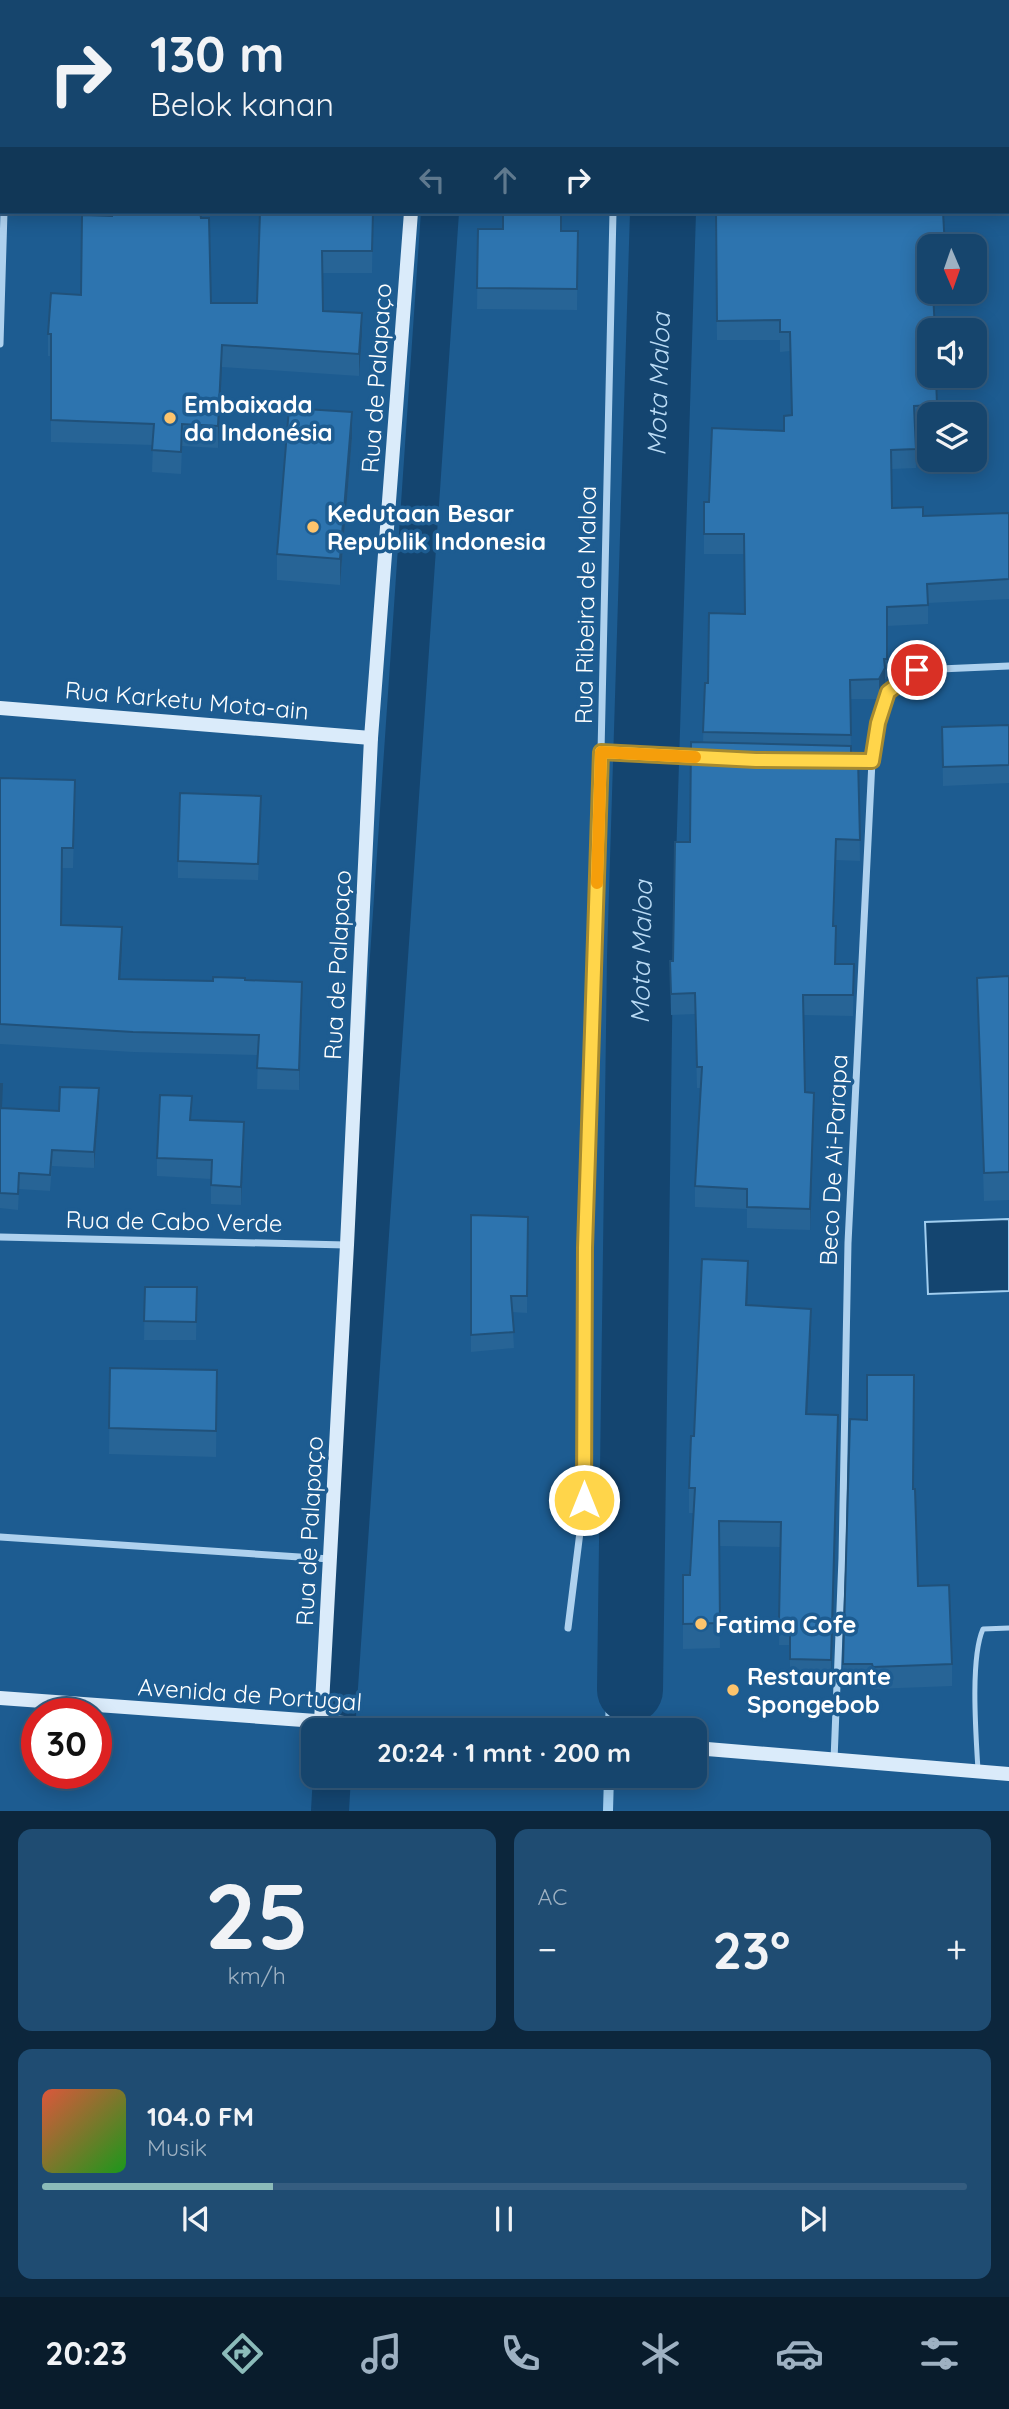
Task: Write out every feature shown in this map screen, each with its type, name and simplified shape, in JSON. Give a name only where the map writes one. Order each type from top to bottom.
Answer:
[{"type":"street","points":[[0,344],[4,214]]},
{"type":"street","name":"Rua de Palapaço","points":[[321,1718],[371,738],[411,214]]},
{"type":"street","name":"Rua Ribeira de Maloa","points":[[568,1628],[584,1500],[585,1248],[601,752],[613,214]]},
{"type":"street","name":"Beco De Ai-Parapa","points":[[834,1760],[842,1558],[848,1243],[872,761],[878,723],[888,692],[917,670],[1009,666]]},
{"type":"street","name":"Rua Karketu Mota-ain","points":[[0,708],[371,738]]},
{"type":"street","points":[[601,752],[708,758]]},
{"type":"street","points":[[859,761],[872,761]]},
{"type":"street","name":"Rua de Cabo Verde","points":[[0,1237],[347,1245]]},
{"type":"street","points":[[0,1537],[330,1559]]},
{"type":"street","name":"Avenida de Portugal","points":[[0,1698],[301,1721]]},
{"type":"street","points":[[707,1749],[1009,1774]]},
{"type":"lane","points":[[978,1772],[977,1643],[983,1629],[1009,1628]]},
{"type":"water","points":[[1009,1219],[1009,1291],[928,1294],[925,1222]]},
{"type":"building","points":[[200,214],[201,218],[209,218],[211,303],[257,303],[260,214],[373,214],[372,251],[322,251],[323,311],[362,313],[359,354],[222,345],[218,426],[182,424],[181,452],[152,450],[154,424],[51,420],[51,334],[48,334],[51,293],[81,295],[82,215]]},
{"type":"building","points":[[503,214],[561,214],[561,231],[578,231],[577,289],[477,288],[478,229],[503,229]]},
{"type":"building","points":[[716,214],[943,214],[944,234],[917,234],[917,304],[934,304],[934,318],[917,318],[917,388],[936,388],[937,402],[917,402],[917,406],[914,406],[916,449],[891,450],[892,508],[923,507],[923,516],[1009,513],[1009,579],[927,584],[928,605],[887,607],[885,668],[879,679],[850,680],[851,735],[703,732],[705,683],[708,683],[709,613],[745,614],[744,534],[704,534],[704,502],[709,502],[712,428],[784,431],[784,416],[792,415],[790,332],[780,332],[780,320],[717,321]]},
{"type":"building","points":[[289,408],[352,412],[340,559],[277,554]]},
{"type":"building","points":[[1009,725],[1009,765],[943,767],[942,727]]},
{"type":"building","points":[[691,742],[851,746],[851,758],[858,758],[860,840],[836,839],[833,926],[836,926],[835,964],[854,964],[853,995],[803,995],[805,1092],[814,1093],[810,1209],[747,1207],[747,1189],[695,1186],[702,1067],[697,1067],[695,993],[671,994],[670,961],[673,961],[675,842],[690,842]]},
{"type":"building","points":[[0,778],[75,780],[73,848],[62,848],[61,925],[122,927],[119,979],[213,981],[213,977],[302,982],[299,1070],[257,1068],[259,1035],[133,1032],[0,1024]]},
{"type":"building","points":[[180,793],[261,796],[258,864],[178,861]]},
{"type":"building","points":[[1009,976],[1009,1172],[984,1173],[977,978]]},
{"type":"building","points":[[0,1084],[1,1108],[59,1111],[60,1087],[99,1088],[94,1152],[52,1150],[50,1175],[19,1173],[18,1194],[0,1193]]},
{"type":"building","points":[[160,1095],[192,1096],[190,1120],[244,1122],[241,1187],[211,1185],[212,1160],[157,1158]]},
{"type":"building","points":[[471,1215],[528,1217],[527,1296],[511,1296],[514,1332],[471,1335]]},
{"type":"building","points":[[702,1259],[748,1261],[746,1305],[811,1309],[806,1414],[838,1415],[831,1660],[790,1659],[790,1620],[779,1620],[781,1522],[719,1521],[720,1623],[683,1624],[683,1575],[690,1575],[695,1488],[689,1488]]},
{"type":"building","points":[[145,1287],[197,1287],[196,1322],[144,1321]]},
{"type":"building","points":[[110,1368],[217,1370],[216,1431],[109,1428]]},
{"type":"building","points":[[867,1375],[914,1375],[913,1489],[918,1586],[949,1585],[952,1664],[873,1667],[872,1664],[843,1664],[850,1419],[867,1420]]},
{"type":"waterway","points":[[337,1718],[440,214]]},
{"type":"waterway","points":[[610,1718],[647,214]]},
{"type":"waterway","name":"Mota Maloa","points":[[630,1690],[640,957],[663,214]]},
{"type":"waterway","points":[[330,1811],[331,1788]]},
{"type":"waterway","points":[[608,1811],[609,1788]]},
{"type":"slow traffic","points":[[597,883],[601,752],[695,757]]},
{"type":"place","name":"Embaixada da Indonésia","points":[[170,418]]},
{"type":"place","name":"Kedutaan Besar Republik Indonesia","points":[[313,527]]},
{"type":"place","name":"Fatima Cofe","points":[[701,1624]]},
{"type":"place","name":"Restaurante Spongebob","points":[[733,1690]]},
{"type":"route","points":[[584,1500],[585,1248],[601,752],[756,760],[872,761],[878,723],[888,692],[917,670]]}]
